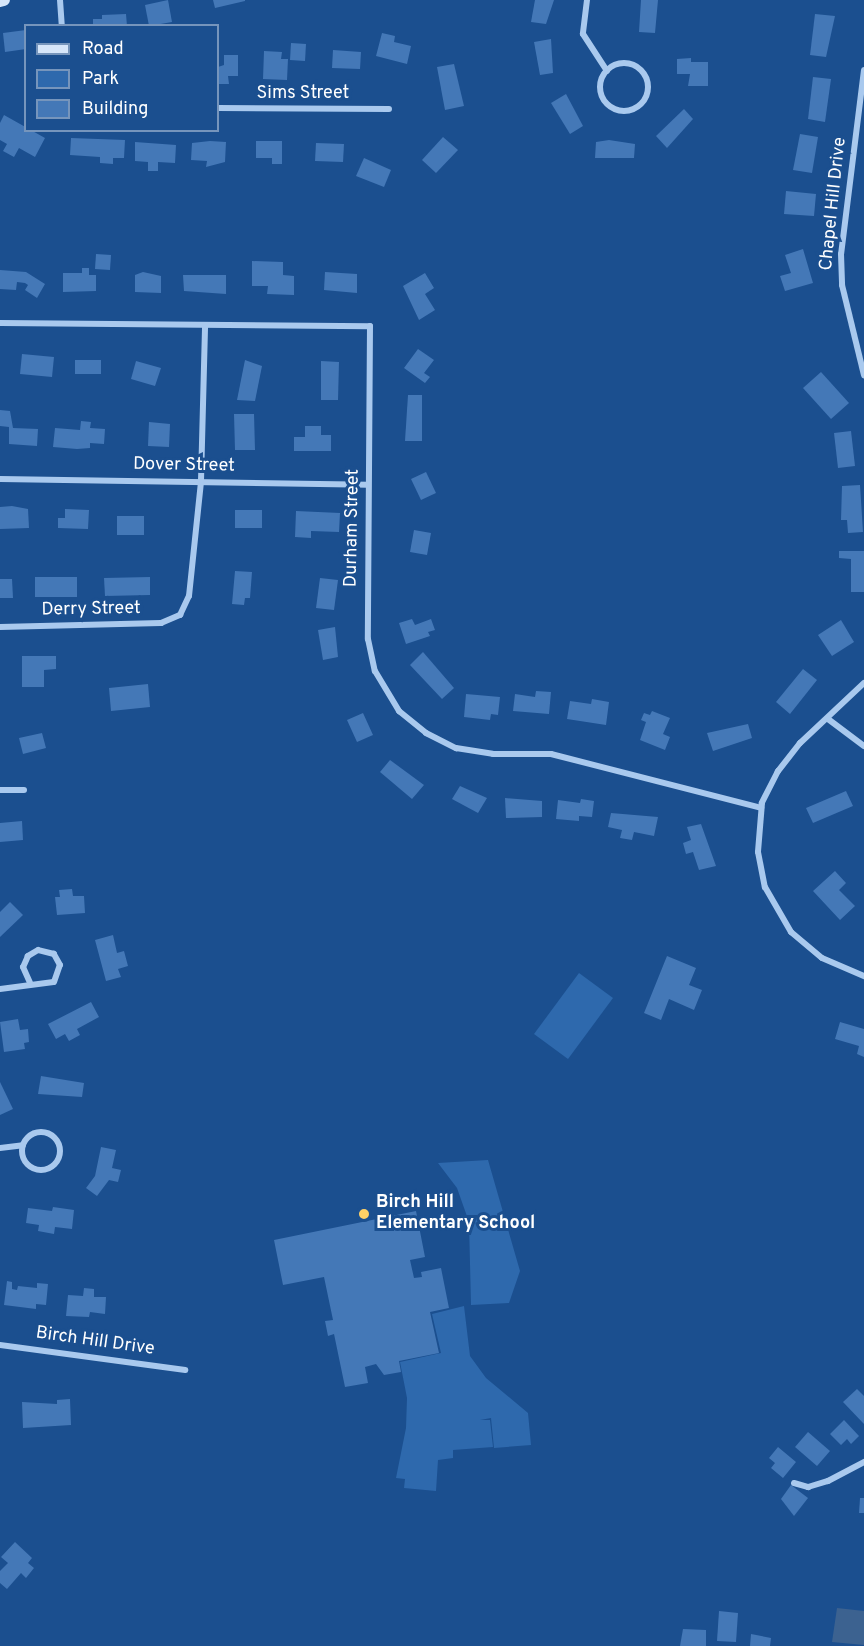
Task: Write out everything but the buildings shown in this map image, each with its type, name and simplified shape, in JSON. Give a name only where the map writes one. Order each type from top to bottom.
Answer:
[{"type":"street","points":[[60,0],[62,24]]},
{"type":"street","points":[[587,0],[583,34],[607,71]]},
{"type":"street","points":[[625,63],[639,69],[648,86],[640,105],[623,110],[606,102],[601,84],[607,71],[625,63]]},
{"type":"street","name":"Chapel Hill Drive","points":[[864,70],[860,128],[841,270],[864,375]]},
{"type":"street","name":"Sims Street","points":[[219,108],[389,109]]},
{"type":"street","name":"Durham Street","points":[[0,323],[370,326],[368,485],[370,653],[390,698],[412,722],[440,742],[476,753],[552,754],[761,808]]},
{"type":"street","points":[[201,481],[205,325]]},
{"type":"street","name":"Dover Street","points":[[0,478],[368,485]]},
{"type":"street","name":"Derry Street","points":[[0,627],[161,623],[180,615],[189,596],[201,481]]},
{"type":"street","points":[[864,682],[788,757],[769,786],[761,808],[761,870],[781,918],[806,947],[841,969],[864,976]]},
{"type":"street","points":[[828,719],[864,746]]},
{"type":"street","points":[[0,790],[24,790]]},
{"type":"street","points":[[0,989],[30,982],[42,987],[54,982],[60,965],[54,954],[38,950],[28,956],[23,967],[30,982]]},
{"type":"street","points":[[0,1148],[23,1145],[36,1134],[48,1134],[59,1147],[58,1160],[49,1168],[31,1167],[24,1158],[23,1145]]},
{"type":"street","name":"Birch Hill Drive","points":[[0,1345],[185,1370]]},
{"type":"street","points":[[794,1484],[808,1487],[828,1481],[864,1462]]},
{"type":"green space","points":[[579,973],[613,998],[568,1059],[534,1034]]},
{"type":"green space","points":[[488,1160],[520,1271],[509,1303],[471,1305],[469,1222],[457,1188],[438,1163]]},
{"type":"green space","points":[[464,1306],[470,1356],[486,1378],[528,1413],[531,1445],[494,1448],[491,1418],[480,1420],[490,1420],[493,1447],[453,1450],[453,1458],[438,1460],[436,1491],[404,1488],[405,1479],[396,1478],[406,1428],[407,1398],[400,1362],[441,1353],[432,1314]]},
{"type":"shaded area","points":[[837,1608],[864,1611],[864,1645],[832,1642]]},
{"type":"place","name":"Birch Hill Elementary School","points":[[364,1214]]}]
